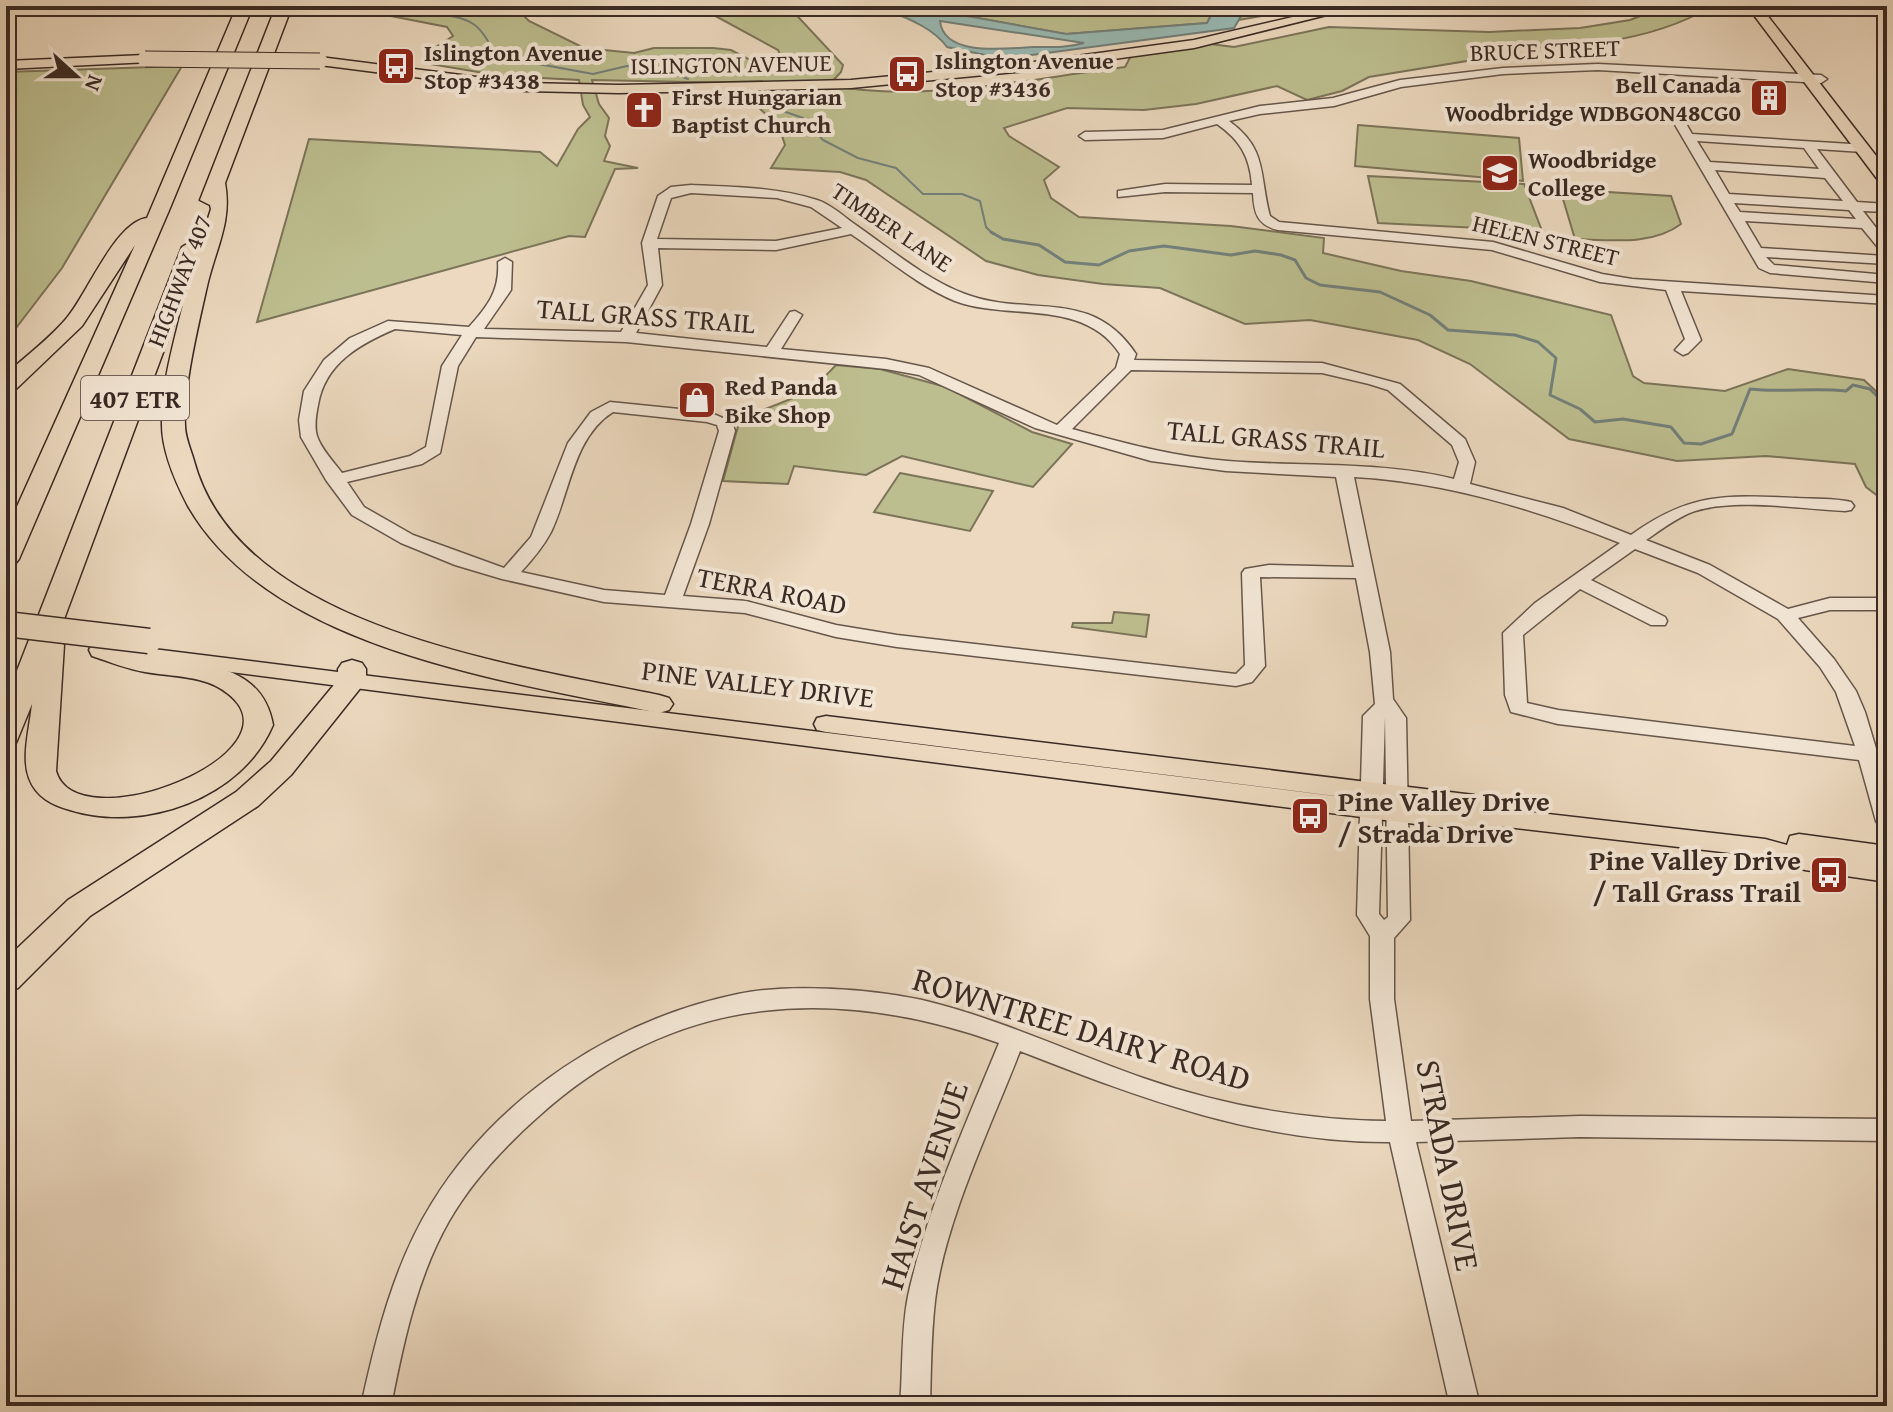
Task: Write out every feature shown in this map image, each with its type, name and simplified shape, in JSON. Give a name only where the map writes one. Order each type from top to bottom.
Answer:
[{"type":"highway","name":"HIGHWAY 407","points":[[6,559],[161,208],[245,6]]},
{"type":"highway","name":"HIGHWAY 407","points":[[6,736],[284,6]]},
{"type":"highway","points":[[216,183],[220,209],[204,260],[187,335],[173,427],[188,484],[215,531],[269,578],[340,619],[381,638],[462,662],[659,704]]},
{"type":"highway","points":[[6,386],[75,322],[124,245],[161,208]]},
{"type":"highway","points":[[53,612],[41,764],[42,779],[54,793],[86,807],[147,805],[178,796],[206,782],[235,764],[249,746],[257,729],[258,709],[249,695],[235,684],[138,651],[102,650]]},
{"type":"highway","points":[[6,979],[79,908],[247,799],[281,768],[352,675]]},
{"type":"main road","name":"ISLINGTON AVENUE","points":[[6,65],[145,59],[320,61],[536,88],[851,84],[1026,67],[1194,44],[1357,6]]},
{"type":"main road","points":[[1753,6],[1887,157]]},
{"type":"main road","points":[[1763,6],[1887,181]]},
{"type":"main road","name":"PINE VALLEY DRIVE","points":[[6,624],[138,651],[1370,800]]},
{"type":"main road","points":[[6,640],[102,650]]},
{"type":"main road","name":"PINE VALLEY DRIVE","points":[[352,675],[659,704],[1399,804],[1470,822],[1499,817],[1765,848],[1805,860],[1887,872]]},
{"type":"main road","name":"PINE VALLEY DRIVE","points":[[1765,848],[1799,843],[1887,855]]},
{"type":"street","points":[[1428,6],[1584,6]]},
{"type":"street","name":"BRUCE STREET","points":[[1085,136],[1152,135],[1274,108],[1334,102],[1400,84],[1486,72],[1598,67],[1815,79]]},
{"type":"street","name":"HELEN STREET","points":[[1220,121],[1238,131],[1255,155],[1262,216],[1270,224],[1294,229],[1493,246],[1600,278],[1672,286],[1884,300]]},
{"type":"street","points":[[1680,123],[1764,265],[1780,272],[1887,279]]},
{"type":"street","points":[[1688,137],[1863,148]]},
{"type":"street","points":[[1807,144],[1887,252]]},
{"type":"street","points":[[1705,166],[1829,174]]},
{"type":"street","points":[[1123,194],[1165,188],[1258,189]]},
{"type":"street","name":"TIMBER LANE","points":[[626,337],[655,285],[649,243],[661,201],[671,192],[683,189],[754,191],[795,197],[816,204],[940,288],[959,297],[1067,314],[1094,322],[1121,342],[1128,354],[1125,365]]},
{"type":"street","points":[[1725,198],[1887,208]]},
{"type":"street","points":[[1735,216],[1867,224]]},
{"type":"street","points":[[649,243],[769,247],[806,243],[851,229]]},
{"type":"street","points":[[1757,252],[1887,260]]},
{"type":"street","points":[[335,480],[416,460],[434,449],[453,358],[505,289],[508,277],[505,262]]},
{"type":"street","points":[[1870,279],[1884,300]]},
{"type":"street","points":[[1672,286],[1693,340],[1683,350]]},
{"type":"street","points":[[772,351],[795,315]]},
{"type":"street","name":"TERRA ROAD","points":[[472,333],[393,324],[355,341],[329,363],[312,391],[307,420],[309,437],[358,511],[394,533],[461,561],[508,575],[604,596],[746,607],[836,631],[897,641],[1236,680],[1245,678],[1255,666],[1251,573],[1269,570],[1362,573]]},
{"type":"street","name":"TALL GRASS TRAIL","points":[[472,333],[626,337],[871,361],[923,371],[1026,418],[1061,430],[1177,460],[1344,472],[1461,486],[1546,508],[1721,577],[1785,615],[1815,647],[1846,691],[1887,821]]},
{"type":"street","points":[[1061,430],[1117,377],[1125,365],[1322,368],[1394,387],[1410,399],[1459,443],[1467,462],[1461,486]]},
{"type":"street","points":[[508,575],[534,546],[542,532],[572,454],[596,413],[610,407],[709,417],[724,422],[727,431],[700,524],[672,600]]},
{"type":"street","points":[[1344,472],[1380,652],[1385,706]]},
{"type":"street","points":[[1845,506],[1745,501],[1709,503],[1670,514],[1637,542],[1542,607],[1513,633],[1515,695],[1518,707],[1558,717],[1866,754]]},
{"type":"street","points":[[1581,582],[1658,621]]},
{"type":"street","points":[[1785,615],[1830,604],[1887,604]]},
{"type":"street","name":"STRADA DRIVE","points":[[1382,935],[1399,920],[1396,718],[1385,706],[1373,716],[1368,915],[1382,935],[1382,999],[1400,1130],[1465,1406]]},
{"type":"street","name":"ROWNTREE DAIRY ROAD","points":[[376,1406],[417,1260],[452,1194],[511,1123],[549,1089],[591,1063],[681,1018],[742,1002],[849,1000],[892,1003],[932,1012],[1013,1038],[1067,1062],[1212,1110],[1360,1131],[1536,1127],[1887,1130]]},
{"type":"street","name":"HAIST AVENUE","points":[[915,1406],[921,1300],[932,1255],[949,1200],[1013,1038]]},
{"type":"green space","points":[[366,6],[514,6],[529,21],[584,48],[634,53],[654,48],[713,48],[731,50],[752,61],[776,65],[782,60],[778,50],[697,6],[788,6],[843,65],[829,85],[901,92],[977,87],[1125,67],[1132,54],[1195,42],[1234,47],[1329,27],[1489,32],[1580,28],[1630,20],[1666,6],[1712,6],[1686,19],[1631,37],[1573,46],[1487,49],[1485,58],[1369,77],[1342,91],[1307,100],[1277,86],[1196,104],[1144,110],[1067,108],[1004,128],[1009,136],[1059,167],[1044,180],[1051,198],[1079,217],[1231,226],[1324,238],[1323,253],[1401,271],[1471,281],[1611,315],[1633,376],[1644,383],[1725,391],[1788,369],[1864,380],[1878,393],[1887,395],[1887,503],[1866,487],[1855,464],[1766,456],[1677,461],[1569,439],[1470,364],[1418,340],[1310,320],[1245,324],[1160,288],[1038,275],[986,261],[866,180],[840,172],[771,168],[785,145],[779,127],[755,104],[763,93],[755,86],[740,83],[592,80],[599,104],[609,118],[605,136],[610,146],[604,161],[638,168],[615,169],[585,237],[569,236],[257,322],[309,139],[540,152],[557,166],[578,129],[590,117],[583,105],[579,80],[502,76],[424,63],[427,53],[453,36],[447,27],[391,16],[378,7]]},
{"type":"green space","points":[[911,6],[1216,6],[1207,23],[1066,34]]},
{"type":"green space","points":[[1247,6],[1319,6],[1239,20]]},
{"type":"green space","points":[[182,66],[62,268],[6,341],[6,72]]},
{"type":"green space","points":[[1358,125],[1519,138],[1523,181],[1355,166]]},
{"type":"green space","points":[[1368,176],[1524,184],[1542,231],[1378,223]]},
{"type":"green space","points":[[1560,189],[1671,196],[1681,224],[1644,239],[1575,239]]},
{"type":"green space","points":[[836,365],[880,369],[946,387],[1032,432],[1072,444],[1033,487],[902,456],[866,475],[794,466],[788,484],[723,481],[740,419],[811,391]]},
{"type":"green space","points":[[900,473],[993,491],[970,531],[874,512]]},
{"type":"green space","points":[[1114,612],[1149,615],[1146,637],[1072,627],[1073,623],[1112,623]]},
{"type":"water","points":[[878,6],[911,6],[1066,34],[1207,23],[1216,6],[1247,6],[1234,28],[1024,56],[990,56],[947,47],[925,27]],"holes":[[[940,21],[1084,43],[994,49],[965,46],[944,33]]]},
{"type":"waterway","points":[[412,6],[471,23],[480,29],[495,56],[593,74],[627,66],[663,70],[688,79]]},
{"type":"waterway","points":[[737,95],[803,118],[823,140],[858,158],[896,168],[923,194],[962,194],[980,201],[986,227],[991,232]]},
{"type":"waterway","points":[[991,232],[1003,239],[1039,245],[1065,262],[1099,265],[1129,251],[1164,246],[1231,255],[1255,251],[1281,255],[1295,260],[1306,278],[1320,285],[1380,292],[1430,315],[1448,330],[1515,335],[1538,342],[1556,358],[1550,395],[1580,409],[1595,422],[1623,419],[1671,427],[1684,443],[1701,444],[1732,434],[1750,389],[1846,391],[1853,385],[1870,389],[1887,406]]},
{"type":"railway","points":[[6,13],[58,6]]},
{"type":"place","name":"Islington Avenue Stop #3438","points":[[396,66]]},
{"type":"place","name":"Islington Avenue Stop #3436","points":[[907,74]]},
{"type":"place","name":"Bell Canada Woodbridge WDBGON48CG0","points":[[1769,98]]},
{"type":"place","name":"First Hungarian Baptist Church","points":[[644,110]]},
{"type":"place","name":"Woodbridge College","points":[[1500,173]]},
{"type":"place","name":"Red Panda Bike Shop","points":[[697,400]]},
{"type":"place","name":"Pine Valley Drive / Strada Drive","points":[[1310,816]]},
{"type":"place","name":"Pine Valley Drive / Tall Grass Trail","points":[[1829,875]]}]
